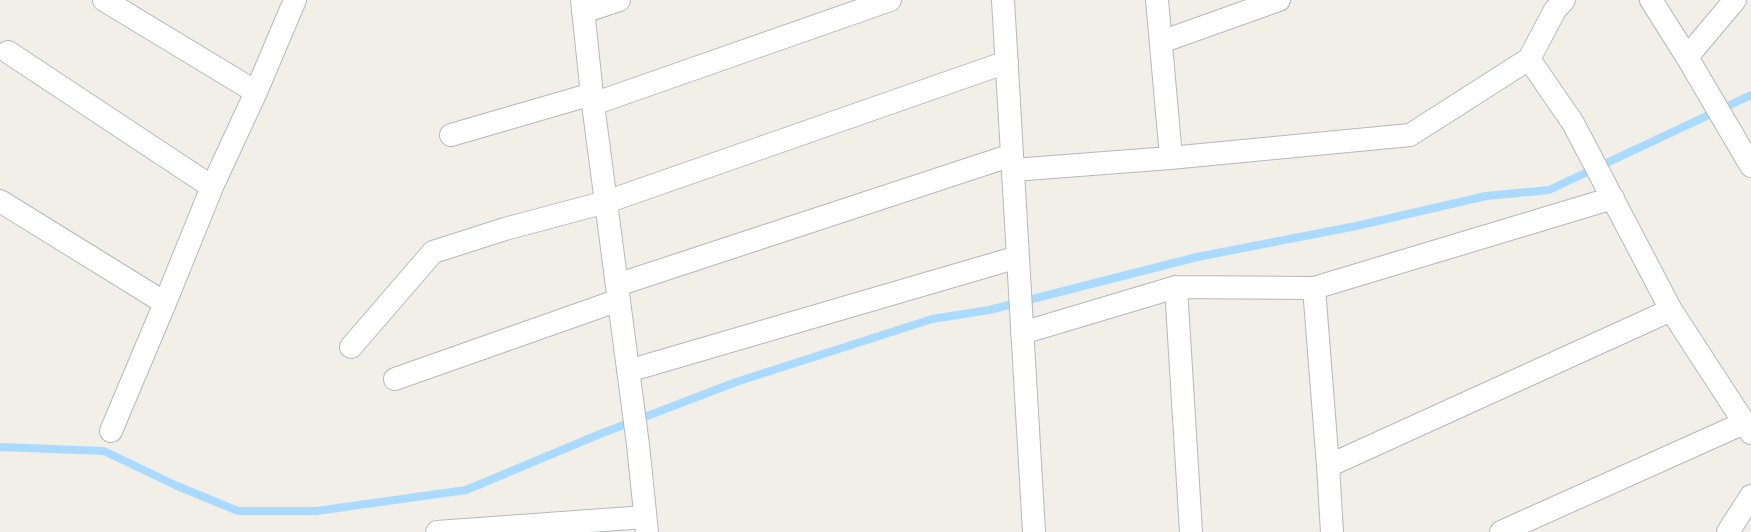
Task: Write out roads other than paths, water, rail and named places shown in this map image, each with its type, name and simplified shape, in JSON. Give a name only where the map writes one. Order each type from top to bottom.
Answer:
[{"type":"street","points":[[104,0],[256,92]]},
{"type":"street","points":[[437,532],[646,525],[638,445],[592,99],[582,6],[619,0]]},
{"type":"street","points":[[451,135],[592,99],[890,0]]},
{"type":"street","points":[[1003,0],[1034,532]]},
{"type":"street","points":[[1157,0],[1171,157]]},
{"type":"street","points":[[1161,42],[1280,0]]},
{"type":"street","points":[[1651,0],[1701,80],[1751,166]]},
{"type":"street","points":[[1687,57],[1735,0]]},
{"type":"street","points":[[111,431],[212,187],[256,92],[290,2]]},
{"type":"street","points":[[394,379],[618,293],[1012,162],[1171,157],[1410,135],[1529,59],[1556,3]]},
{"type":"street","points":[[8,52],[212,187]]},
{"type":"street","points":[[1502,532],[1748,428],[1671,310],[1573,122],[1529,59]]},
{"type":"street","points":[[351,347],[433,252],[505,229],[606,202],[1007,62]]},
{"type":"street","points":[[1022,327],[1176,287],[1314,288],[1613,198]]},
{"type":"street","points":[[0,201],[165,303]]},
{"type":"street","points":[[629,380],[1018,264]]},
{"type":"street","points":[[1176,287],[1191,532]]},
{"type":"street","points":[[1314,288],[1332,532]]},
{"type":"street","points":[[1328,466],[1671,310]]},
{"type":"street","points":[[1728,532],[1751,496]]},
{"type":"waterway","points":[[0,447],[104,451],[175,485],[238,511],[316,511],[466,490],[600,434],[736,382],[932,319],[989,310],[1197,257],[1356,226],[1486,196],[1549,190],[1751,95]]}]
